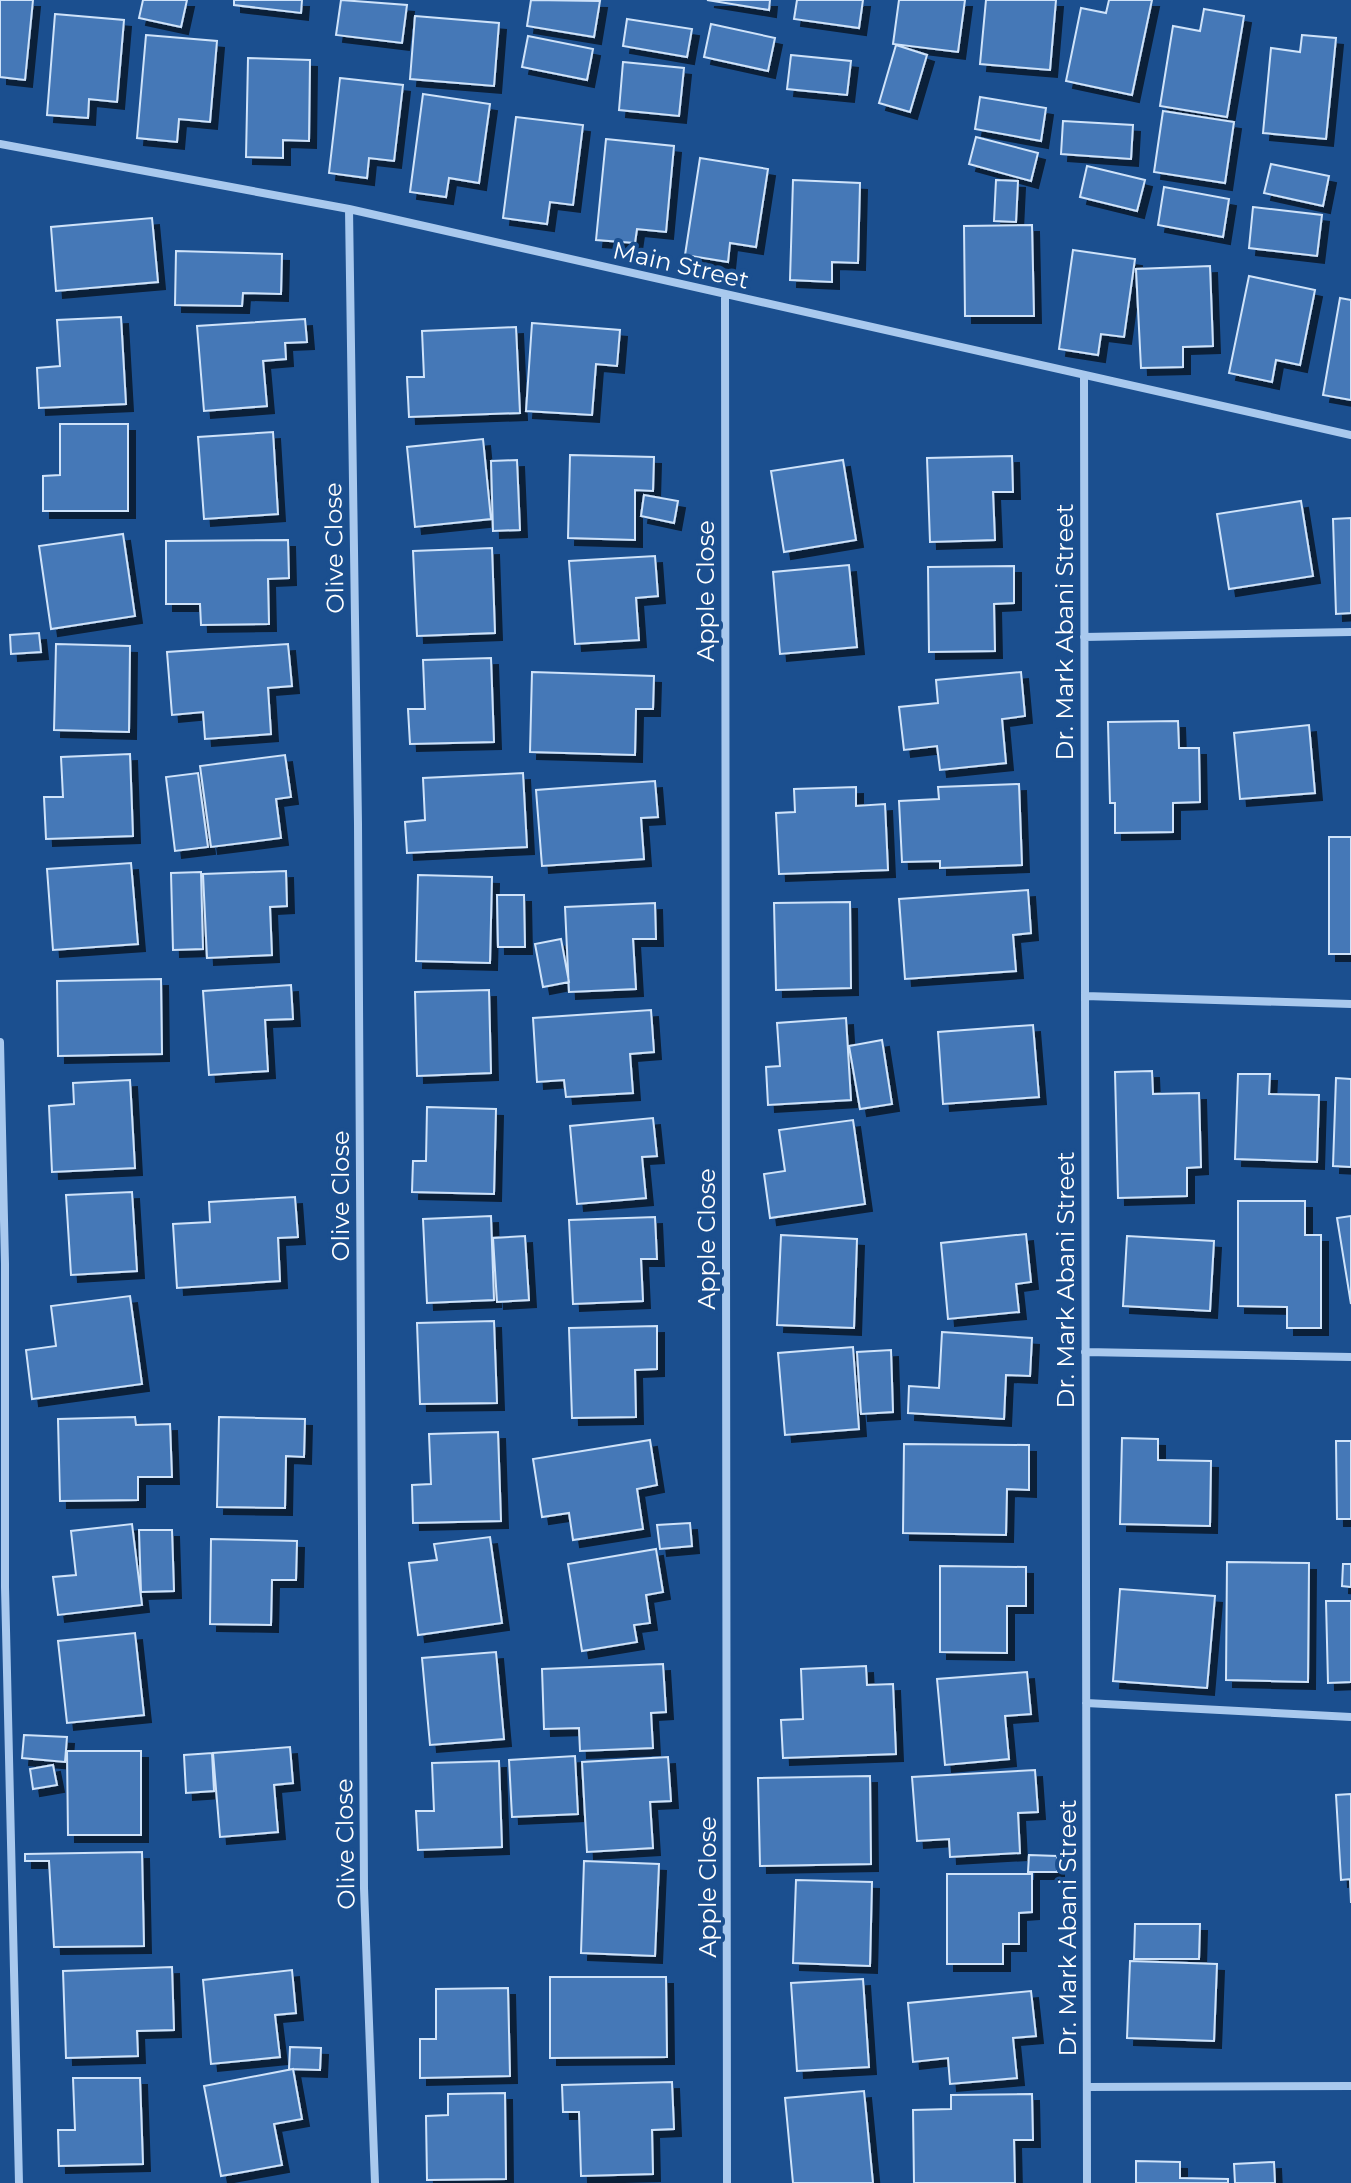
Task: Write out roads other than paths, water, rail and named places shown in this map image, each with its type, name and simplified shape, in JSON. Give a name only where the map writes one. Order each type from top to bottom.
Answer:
[{"type":"street","name":"Main Street","points":[[0,144],[349,209],[1351,435]]},
{"type":"street","name":"Olive Close","points":[[349,209],[358,824],[364,1888],[375,2183]]},
{"type":"street","name":"Apple Close","points":[[725,296],[727,2183]]},
{"type":"street","name":"Dr. Mark Abani Street","points":[[1084,377],[1087,2183]]},
{"type":"street","points":[[1084,637],[1351,632]]},
{"type":"street","points":[[1085,996],[1351,1004]]},
{"type":"street","points":[[0,1042],[5,1264],[5,1587],[19,2183]]},
{"type":"street","points":[[1085,1352],[1351,1357]]},
{"type":"street","points":[[1086,1703],[1351,1717]]},
{"type":"street","points":[[1087,2087],[1351,2086]]}]
